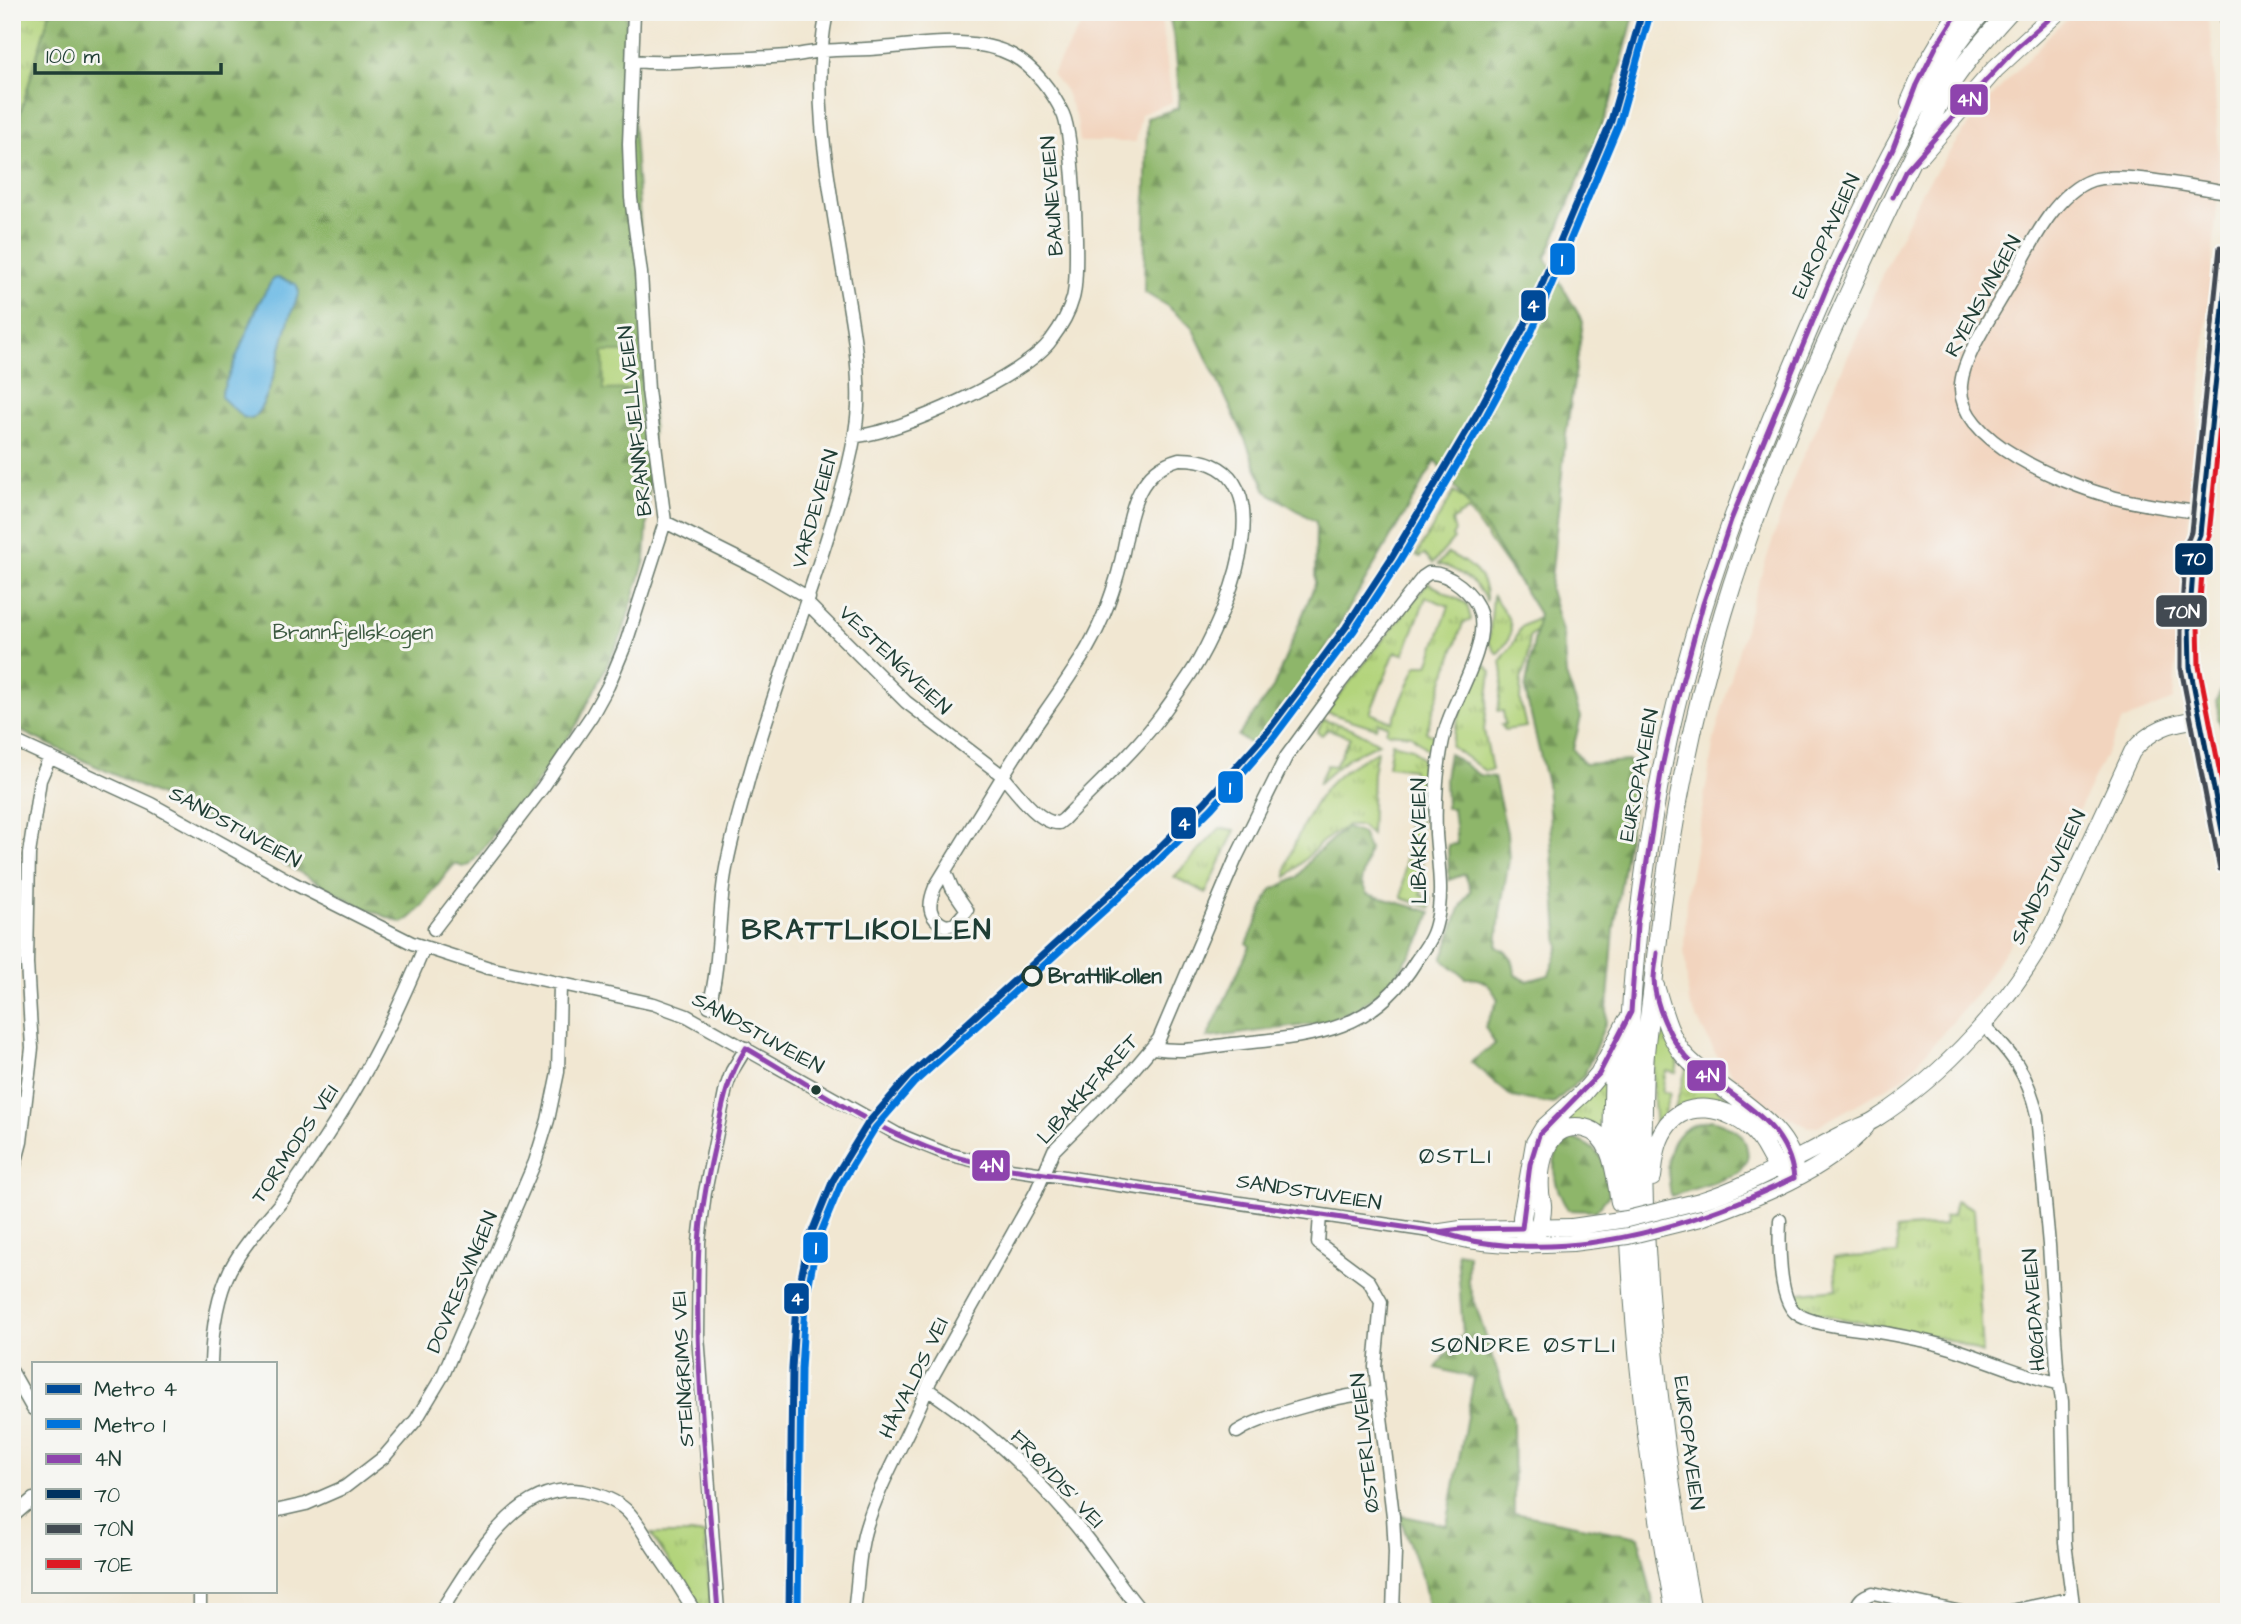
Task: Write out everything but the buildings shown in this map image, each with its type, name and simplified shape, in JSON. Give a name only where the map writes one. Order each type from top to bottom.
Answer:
[{"type":"highway","points":[[1893,148],[1927,64],[1958,12]]},
{"type":"highway","name":"EUROPAVEIEN","points":[[1675,1612],[1662,1540],[1643,1393],[1630,1246],[1627,1158],[1633,961],[1651,826],[1675,708],[1703,604],[1731,520],[1763,438],[1829,282],[1893,148],[1940,69],[1982,12]]},
{"type":"highway","name":"EUROPAVEIEN","points":[[1692,1612],[1663,1428],[1645,1220],[1644,1069],[1647,1024],[1673,827],[1697,711],[1724,612],[1782,446],[1905,172],[1944,95],[1972,54],[2009,12]]},
{"type":"highway","points":[[1905,172],[1996,69],[2057,12]]},
{"type":"highway","points":[[1654,982],[1668,1027],[1684,1055],[1778,1135],[1788,1169]]},
{"type":"highway","points":[[1530,1234],[1530,1164],[1539,1135],[1550,1121],[1592,1083],[1614,1048],[1631,1012]]},
{"type":"highway","points":[[1612,1159],[1614,1048]]},
{"type":"highway","points":[[1645,1220],[1656,1150],[1663,1131],[1673,1119],[1690,1110],[1711,1108],[1732,1114],[1759,1136],[1788,1169]]},
{"type":"highway","points":[[1530,1234],[1542,1208],[1539,1193],[1543,1155],[1552,1137],[1574,1127],[1589,1130],[1606,1144],[1612,1159],[1630,1246]]},
{"type":"main road","points":[[2227,12],[2229,24]]},
{"type":"main road","points":[[2229,248],[2199,540],[2203,546],[2198,601],[2200,691],[2197,699],[2229,867]]},
{"type":"main road","name":"SANDSTUVEIEN","points":[[1572,1235],[1700,1201],[1847,1146],[1870,1123],[1923,1083],[1982,1024],[2014,986],[2048,933],[2132,752],[2143,739],[2164,726],[2200,719]]},
{"type":"main road","name":"SANDSTUVEIEN","points":[[1437,1232],[1461,1240],[1530,1234],[1628,1236],[1701,1218],[1742,1202],[1788,1169]]},
{"type":"street","name":"BRANNFJELLVEIEN","points":[[434,929],[543,787],[592,715],[626,643],[665,522],[648,390],[641,274],[631,198],[629,151],[634,12]]},
{"type":"street","name":"VARDEVEIEN","points":[[709,1006],[719,954],[724,882],[730,847],[760,742],[840,497],[855,436],[858,385],[856,337],[825,163],[822,119],[821,51],[827,12]]},
{"type":"street","name":"BAUNEVEIEN","points":[[634,61],[687,62],[787,56],[821,51],[959,44],[987,46],[1001,50],[1022,62],[1040,79],[1064,116],[1070,158],[1077,272],[1069,309],[1051,341],[1041,353],[1007,377],[893,429],[855,436]]},
{"type":"street","name":"RYENSVINGEN","points":[[2202,513],[2150,506],[2107,496],[2026,462],[1980,429],[1965,408],[1961,386],[1971,353],[2017,271],[2057,206],[2078,186],[2096,179],[2115,178],[2229,192]]},
{"type":"street","name":"VESTENGVEIEN","points":[[665,522],[759,569],[808,600],[906,702],[1003,776],[1034,811],[1051,823],[1059,823],[1161,716],[1189,676],[1212,634],[1227,596],[1241,547],[1243,500],[1233,478],[1224,470],[1207,461],[1179,459],[1170,461],[1143,483],[1135,502],[1116,581],[1092,638],[1003,776]]},
{"type":"street","points":[[2207,463],[2229,466]]},
{"type":"street","name":"LIBAKKFARET","points":[[1042,1174],[1054,1150],[1153,1048],[1207,930],[1236,858],[1286,757],[1316,715],[1401,604],[1429,573],[1443,575],[1474,600]]},
{"type":"street","name":"LIBAKKVEIEN","points":[[1153,1048],[1185,1052],[1307,1037],[1368,1012],[1393,993],[1411,971],[1432,935],[1440,904],[1436,788],[1447,722],[1472,665],[1479,641],[1480,612],[1474,600]]},
{"type":"street","name":"SANDSTUVEIEN","points":[[12,740],[151,804],[374,926],[424,947],[489,968],[661,1006],[703,1023],[864,1116],[926,1147],[975,1162],[1042,1174],[1437,1232]]},
{"type":"street","points":[[12,1176],[21,1142],[32,1048],[27,963],[29,854],[40,780],[50,757]]},
{"type":"street","points":[[945,871],[1003,776]]},
{"type":"street","name":"TORMODS VEI","points":[[211,1362],[215,1322],[221,1294],[230,1271],[306,1167],[338,1118],[375,1054],[424,947]]},
{"type":"street","name":"DOVRESVINGEN","points":[[276,1511],[306,1504],[345,1487],[384,1457],[416,1420],[443,1375],[535,1161],[548,1120],[558,1072],[560,985]]},
{"type":"street","name":"HØGDAVEIEN","points":[[1982,1024],[2005,1046],[2021,1068],[2033,1094],[2038,1115],[2064,1448],[2064,1541],[2074,1612]]},
{"type":"street","name":"STEINGRIMS VEI","points":[[718,1612],[698,1335],[699,1242],[705,1192],[726,1088],[732,1071],[746,1048]]},
{"type":"street","name":"HÅVALDS VEI","points":[[854,1612],[866,1531],[877,1501],[925,1400],[927,1389],[1036,1192],[1042,1174]]},
{"type":"street","name":"ØSTERLIVEIEN","points":[[1320,1215],[1318,1243],[1369,1281],[1381,1302],[1375,1367],[1393,1516],[1393,1612]]},
{"type":"street","points":[[1780,1220],[1779,1242],[1783,1278],[1789,1306],[1795,1312],[1818,1321],[1955,1349],[2028,1376],[2058,1383]]},
{"type":"street","points":[[12,1372],[32,1407]]},
{"type":"street","name":"FRØYDIS' VEI","points":[[927,1389],[991,1436],[1040,1484],[1088,1540],[1142,1612]]},
{"type":"street","points":[[1237,1432],[1248,1425],[1287,1412],[1354,1395],[1377,1393]]},
{"type":"street","points":[[440,1612],[495,1533],[512,1515],[527,1502],[543,1494],[578,1490],[608,1498],[626,1511],[670,1570],[695,1612]]},
{"type":"street","points":[[12,1517],[32,1500]]},
{"type":"street","points":[[200,1592],[200,1612]]},
{"type":"street","points":[[1856,1612],[1859,1600],[1864,1595],[1873,1593],[1962,1612]]},
{"type":"street","points":[[2007,1612],[2072,1598]]},
{"type":"shaded area","points":[[1089,12],[1160,12],[1172,102],[1141,114],[1136,142],[1080,142],[1077,120],[1065,90],[1052,74]]},
{"type":"shaded area","points":[[2077,12],[2206,12],[2212,42],[2220,174],[2173,700],[2122,721],[2026,919],[1975,996],[1904,1078],[1818,1126],[1808,1127],[1760,1101],[1736,1079],[1715,1053],[1689,1003],[1684,948],[1686,902],[1715,735],[1752,603],[1792,481],[1867,314],[1875,290],[1922,191],[1976,114],[2057,27]]},
{"type":"green space","points":[[12,12],[50,12],[12,141]]},
{"type":"green space","name":"Brannfjellskogen","points":[[50,12],[626,12],[653,420],[645,560],[622,635],[578,723],[513,817],[507,810],[490,840],[470,865],[463,867],[455,864],[416,913],[402,923],[362,907],[175,803],[12,727],[12,141]],"holes":[[[273,279],[292,282],[299,292],[269,389],[252,419],[243,417],[221,394],[259,303]]]},
{"type":"green space","points":[[1168,12],[1635,12],[1610,105],[1546,258],[1583,322],[1566,434],[1550,590],[1563,635],[1566,675],[1581,717],[1573,749],[1584,764],[1629,761],[1636,789],[1614,929],[1606,1022],[1584,1076],[1553,1104],[1512,1097],[1471,1062],[1495,1044],[1485,1027],[1498,1000],[1486,983],[1466,978],[1442,959],[1461,906],[1471,891],[1465,874],[1449,880],[1448,845],[1457,844],[1453,808],[1446,808],[1445,778],[1449,753],[1479,775],[1494,777],[1507,833],[1509,860],[1497,947],[1511,958],[1515,975],[1527,981],[1549,975],[1559,947],[1547,784],[1525,690],[1539,614],[1491,537],[1436,460],[1318,661],[1253,745],[1238,736],[1273,688],[1315,584],[1316,522],[1266,491],[1242,432],[1192,327],[1167,306],[1144,292],[1147,118],[1179,108],[1175,48]]},
{"type":"green space","points":[[603,352],[630,352],[631,389],[604,390]]},
{"type":"green space","points":[[1454,492],[1473,506],[1543,617],[1468,510],[1452,521],[1454,539],[1433,563],[1424,554],[1420,557],[1416,555]]},
{"type":"green space","points":[[1448,553],[1464,562],[1481,578],[1486,602],[1478,588],[1466,577],[1438,564]]},
{"type":"green space","points":[[1428,583],[1467,604],[1471,620],[1463,623],[1426,732],[1435,737],[1433,755],[1411,735],[1389,733],[1386,731],[1388,726],[1378,722],[1376,728],[1326,712]],"holes":[[[1426,597],[1449,606],[1428,665],[1417,665],[1392,722],[1370,713],[1395,652],[1404,654]]]},
{"type":"green space","points":[[1493,596],[1508,618],[1511,632],[1497,654],[1489,642]]},
{"type":"green space","points":[[1536,619],[1541,626],[1529,637],[1528,658],[1521,680],[1520,701],[1526,727],[1505,730],[1501,725],[1505,724],[1503,711],[1498,711],[1503,675],[1501,660],[1512,646],[1521,627]]},
{"type":"green space","points":[[1485,664],[1491,672],[1484,730],[1492,770],[1485,771],[1451,746],[1471,685],[1480,665]]},
{"type":"green space","points":[[2221,691],[2229,691],[2229,747],[2218,718],[2216,701]]},
{"type":"green space","points":[[1323,720],[1351,728],[1379,743],[1349,757],[1318,784],[1327,765],[1335,766],[1350,737],[1328,729],[1322,735],[1317,732]]},
{"type":"green space","points":[[1392,743],[1412,748],[1425,763],[1419,826],[1423,879],[1421,895],[1431,899],[1430,908],[1402,898],[1413,769],[1388,766]]},
{"type":"green space","points":[[1377,751],[1373,773],[1371,835],[1361,826],[1346,826],[1322,842],[1287,877],[1289,858],[1294,845],[1322,794],[1344,771]]},
{"type":"green space","points":[[1220,828],[1235,830],[1206,893],[1174,877]]},
{"type":"green space","points":[[1345,828],[1362,833],[1369,849],[1361,882],[1367,894],[1431,912],[1423,935],[1392,982],[1358,1008],[1322,1023],[1207,1038],[1250,946],[1247,944],[1271,890],[1297,878],[1312,857]]},
{"type":"green space","points":[[1656,1019],[1679,1057],[1676,1073],[1666,1071],[1662,1091],[1670,1094],[1661,1122],[1656,1127],[1653,1092]]},
{"type":"green space","points":[[1687,1066],[1731,1101],[1728,1105],[1705,1101],[1675,1109]]},
{"type":"green space","points":[[1605,1074],[1608,1130],[1560,1125]]},
{"type":"green space","points":[[1712,1120],[1739,1133],[1746,1143],[1748,1160],[1738,1173],[1671,1196],[1668,1168],[1672,1145],[1685,1129]]},
{"type":"green space","points":[[1570,1138],[1590,1147],[1604,1166],[1609,1195],[1596,1211],[1568,1210],[1559,1192],[1554,1173],[1557,1153]]},
{"type":"green space","points":[[1956,1200],[1974,1209],[1983,1354],[1954,1341],[1804,1311],[1798,1307],[1792,1294],[1837,1289],[1834,1258],[1898,1254],[1896,1229],[1944,1225],[1945,1217],[1953,1215]]},
{"type":"green space","points":[[1457,1252],[1468,1254],[1468,1283],[1513,1418],[1514,1513],[1639,1537],[1655,1612],[1429,1612],[1424,1584],[1399,1515],[1447,1525],[1474,1378],[1436,1368],[1463,1333]]},
{"type":"green space","points":[[651,1534],[705,1534],[711,1608],[701,1610]]},
{"type":"water","points":[[273,279],[296,284],[299,291],[269,389],[258,412],[251,419],[243,417],[221,394],[259,303]]},
{"type":"metro line","name":"4","points":[[789,1612],[792,1369],[796,1303],[809,1239],[833,1180],[868,1123],[908,1077],[1143,864],[1205,802],[1267,732],[1346,627],[1392,557],[1478,412],[1524,327],[1611,121],[1642,12]]},
{"type":"metro line","name":"1","points":[[798,1612],[801,1369],[805,1304],[817,1242],[841,1184],[875,1128],[914,1083],[1149,870],[1212,808],[1274,737],[1353,632],[1400,561],[1486,416],[1532,331],[1619,124],[1650,14]]},
{"type":"transit line","name":"4N","points":[[1437,1232],[1522,1228],[1530,1164],[1539,1135],[1599,1074],[1631,1012],[1637,924],[1662,767],[1703,604],[1731,520],[1829,282],[1893,148],[1917,85],[1937,45],[1958,12]]},
{"type":"transit line","name":"4N","points":[[1893,197],[1905,172],[1977,90],[2017,47],[2057,12]]},
{"type":"transit line","name":"70N","points":[[2220,247],[2191,532],[2186,545],[2181,624],[2181,668],[2220,869]]},
{"type":"transit line","name":"70","points":[[2229,250],[2200,534],[2195,546],[2189,624],[2190,667],[2229,866]]},
{"type":"transit line","name":"70E","points":[[2229,337],[2209,535],[2204,548],[2198,625],[2199,666],[2229,819]]},
{"type":"transit line","name":"4N","points":[[1657,953],[1655,990],[1660,1011],[1675,1041],[1687,1058],[1702,1072],[1767,1123],[1780,1138],[1789,1156],[1794,1178]]},
{"type":"transit line","name":"4N","points":[[746,1048],[879,1126],[945,1154],[1004,1168],[1437,1232],[1479,1242],[1560,1246],[1641,1234],[1719,1210],[1794,1178]]},
{"type":"transit line","name":"4N","points":[[718,1612],[700,1382],[699,1244],[705,1196],[722,1109],[728,1085],[746,1048]]},
{"type":"place","name":"Brattlikollen","points":[[1032,976]]},
{"type":"district","name":"BRATTLIKOLLEN","points":[[867,930]]},
{"type":"district","name":"ØSTLI","points":[[1456,1156]]},
{"type":"district","name":"SØNDRE ØSTLI","points":[[1524,1345]]}]
